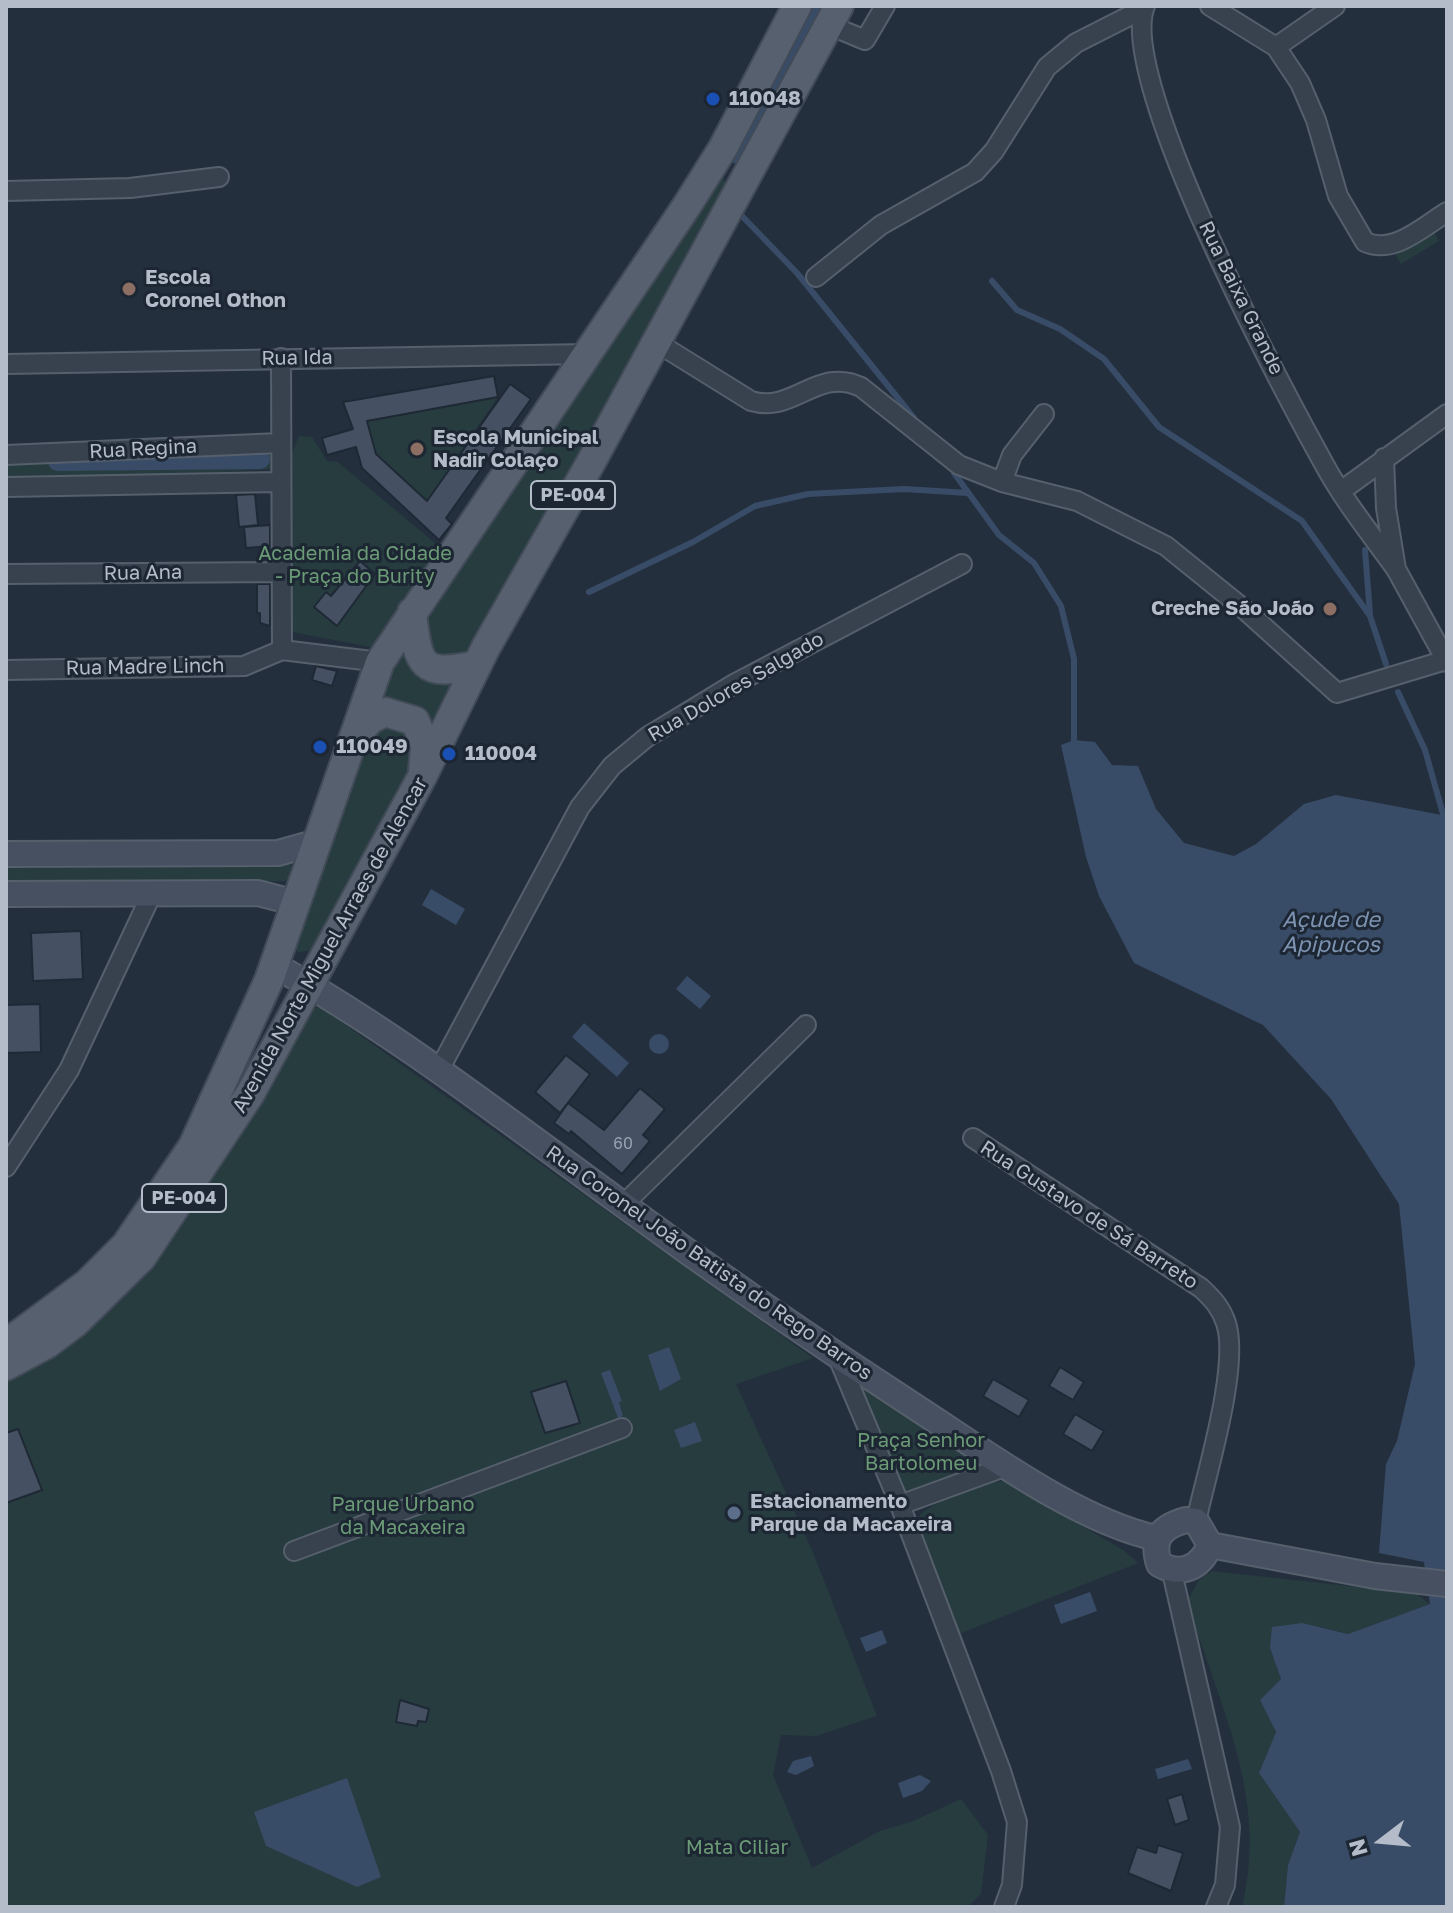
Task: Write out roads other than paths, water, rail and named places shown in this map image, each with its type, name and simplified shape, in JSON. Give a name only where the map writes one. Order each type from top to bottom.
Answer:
[{"type":"main road","name":"Avenida Norte Miguel Arraes de Alencar","points":[[6,1344],[88,1283],[126,1245],[160,1200],[193,1146],[223,1086],[274,965],[314,843],[380,662],[723,148],[797,6]]},
{"type":"main road","name":"Avenida Norte Miguel Arraes de Alencar","points":[[6,1366],[47,1344],[75,1323],[142,1257],[250,1094],[423,775],[477,665],[834,16]]},
{"type":"main road","points":[[412,612],[419,655],[428,667],[441,673],[477,665]]},
{"type":"main road","points":[[354,737],[371,719],[385,712],[415,721],[425,745],[423,775]]},
{"type":"street","points":[[834,16],[865,40],[885,6]]},
{"type":"street","points":[[1210,6],[1276,47],[1300,83],[1316,120],[1338,196],[1365,242],[1385,247],[1447,212]]},
{"type":"street","points":[[1276,47],[1335,6]]},
{"type":"street","points":[[816,277],[881,225],[975,172],[994,151],[1047,67],[1076,43],[1144,8]]},
{"type":"street","name":"Rua Baixa Grande","points":[[1144,8],[1142,29],[1153,101],[1222,265],[1341,491],[1396,569]]},
{"type":"street","points":[[6,191],[130,188],[219,177]]},
{"type":"street","points":[[656,342],[751,401],[765,405],[779,403],[831,381],[845,380],[861,387],[959,465],[1002,482],[1077,501],[1166,546],[1244,609],[1337,693],[1446,661],[1440,633],[1396,569],[1386,508],[1384,458]]},
{"type":"street","name":"Rua Ida","points":[[6,364],[588,354]]},
{"type":"street","points":[[281,358],[279,482],[282,650],[380,662]]},
{"type":"street","points":[[1002,482],[1012,455],[1044,414]]},
{"type":"street","points":[[1341,491],[1447,414]]},
{"type":"street","name":"Rua Regina","points":[[6,455],[280,443]]},
{"type":"street","name":"Rua Regina","points":[[6,487],[279,482]]},
{"type":"street","name":"Rua Dolores Salgado","points":[[439,1070],[580,807],[612,766],[647,737],[734,684],[962,564]]},
{"type":"street","name":"Rua Ana","points":[[6,574],[280,572]]},
{"type":"street","name":"Rua Madre Linch","points":[[6,670],[244,666],[282,650]]},
{"type":"street","points":[[6,854],[278,853],[314,843]]},
{"type":"street","points":[[6,1167],[69,1070],[153,891]]},
{"type":"street","points":[[6,894],[153,891],[258,893],[296,903]]},
{"type":"street","name":"Rua Coronel João Batista do Rego Barros","points":[[274,965],[310,985],[439,1070],[623,1205],[837,1355],[1007,1466],[1128,1531],[1156,1538]]},
{"type":"street","points":[[623,1205],[806,1025]]},
{"type":"street","name":"Rua Gustavo de Sá Barreto","points":[[973,1138],[1201,1288],[1216,1301],[1227,1326],[1225,1388],[1196,1521]]},
{"type":"street","points":[[837,1355],[900,1505],[1001,1771],[1017,1822],[1012,1885],[1004,1907]]},
{"type":"street","points":[[294,1551],[622,1428]]},
{"type":"street","points":[[900,1505],[1007,1466]]},
{"type":"street","points":[[1210,1545],[1198,1563],[1187,1570],[1172,1572],[1159,1564],[1154,1547],[1156,1538],[1175,1523],[1196,1521],[1210,1545],[1375,1576],[1447,1584]]},
{"type":"street","points":[[1172,1572],[1230,1827],[1225,1885],[1216,1907]]},
{"type":"water","name":"Açude de Apipucos","points":[[1074,740],[1095,742],[1112,765],[1138,766],[1156,809],[1184,843],[1234,856],[1256,844],[1304,804],[1336,795],[1447,816],[1447,1907],[1284,1907],[1288,1865],[1300,1832],[1259,1773],[1276,1732],[1260,1700],[1281,1679],[1270,1648],[1272,1627],[1302,1623],[1348,1634],[1430,1604],[1424,1562],[1379,1553],[1386,1464],[1397,1441],[1415,1364],[1399,1204],[1331,1099],[1263,1025],[1134,963],[1099,896],[1086,857],[1061,745]]},
{"type":"water","points":[[431,889],[465,909],[456,925],[422,905]]},
{"type":"water","points":[[687,976],[711,996],[700,1009],[676,989]]},
{"type":"water","points":[[584,1023],[629,1063],[617,1077],[572,1037]]},
{"type":"water","points":[[659,1034],[666,1037],[669,1044],[666,1051],[659,1054],[652,1051],[649,1044],[652,1037]]},
{"type":"water","points":[[669,1347],[681,1379],[660,1391],[648,1355]]},
{"type":"water","points":[[610,1370],[622,1401],[619,1402],[623,1416],[618,1418],[601,1373]]},
{"type":"water","points":[[695,1422],[702,1441],[681,1448],[674,1430]]},
{"type":"water","points":[[1090,1592],[1097,1611],[1061,1624],[1054,1605]]},
{"type":"water","points":[[882,1630],[887,1643],[866,1652],[860,1638]]},
{"type":"water","points":[[811,1756],[814,1766],[796,1775],[787,1772],[793,1761]]},
{"type":"water","points":[[1188,1759],[1192,1769],[1158,1779],[1155,1769]]},
{"type":"water","points":[[920,1775],[931,1781],[922,1791],[903,1798],[898,1783]]},
{"type":"water","points":[[347,1778],[381,1877],[357,1887],[266,1846],[254,1812]]},
{"type":"waterway","points":[[738,154],[819,6]]},
{"type":"waterway","points":[[743,217],[797,273],[914,418]]},
{"type":"waterway","points":[[992,281],[1017,310],[1060,329],[1104,359],[1159,427],[1302,521],[1370,616],[1386,664]]},
{"type":"waterway","points":[[58,461],[260,459]]},
{"type":"waterway","points":[[954,473],[999,535],[1034,563],[1061,606],[1074,659],[1074,740]]},
{"type":"waterway","points":[[589,592],[693,542],[755,506],[808,494],[904,489],[968,493]]},
{"type":"waterway","points":[[1365,550],[1370,614]]},
{"type":"waterway","points":[[1398,692],[1425,750],[1443,814]]},
{"type":"place","name":"110048","points":[[713,99]]},
{"type":"place","name":"Escola Coronel Othon","points":[[129,289]]},
{"type":"place","name":"Escola Municipal Nadir Colaço","points":[[417,449]]},
{"type":"place","name":"Creche São João","points":[[1330,609]]},
{"type":"place","name":"110049","points":[[320,747]]},
{"type":"place","name":"110004","points":[[449,754]]},
{"type":"place","name":"Estacionamento Parque da Macaxeira","points":[[734,1513]]},
{"type":"park label","name":"Academia da Cidade - Praça do Burity","points":[[355,566]]},
{"type":"park label","name":"Praça Senhor Bartolomeu","points":[[921,1452]]},
{"type":"park label","name":"Parque Urbano da Macaxeira","points":[[403,1516]]},
{"type":"park label","name":"Mata Ciliar","points":[[737,1848]]}]
